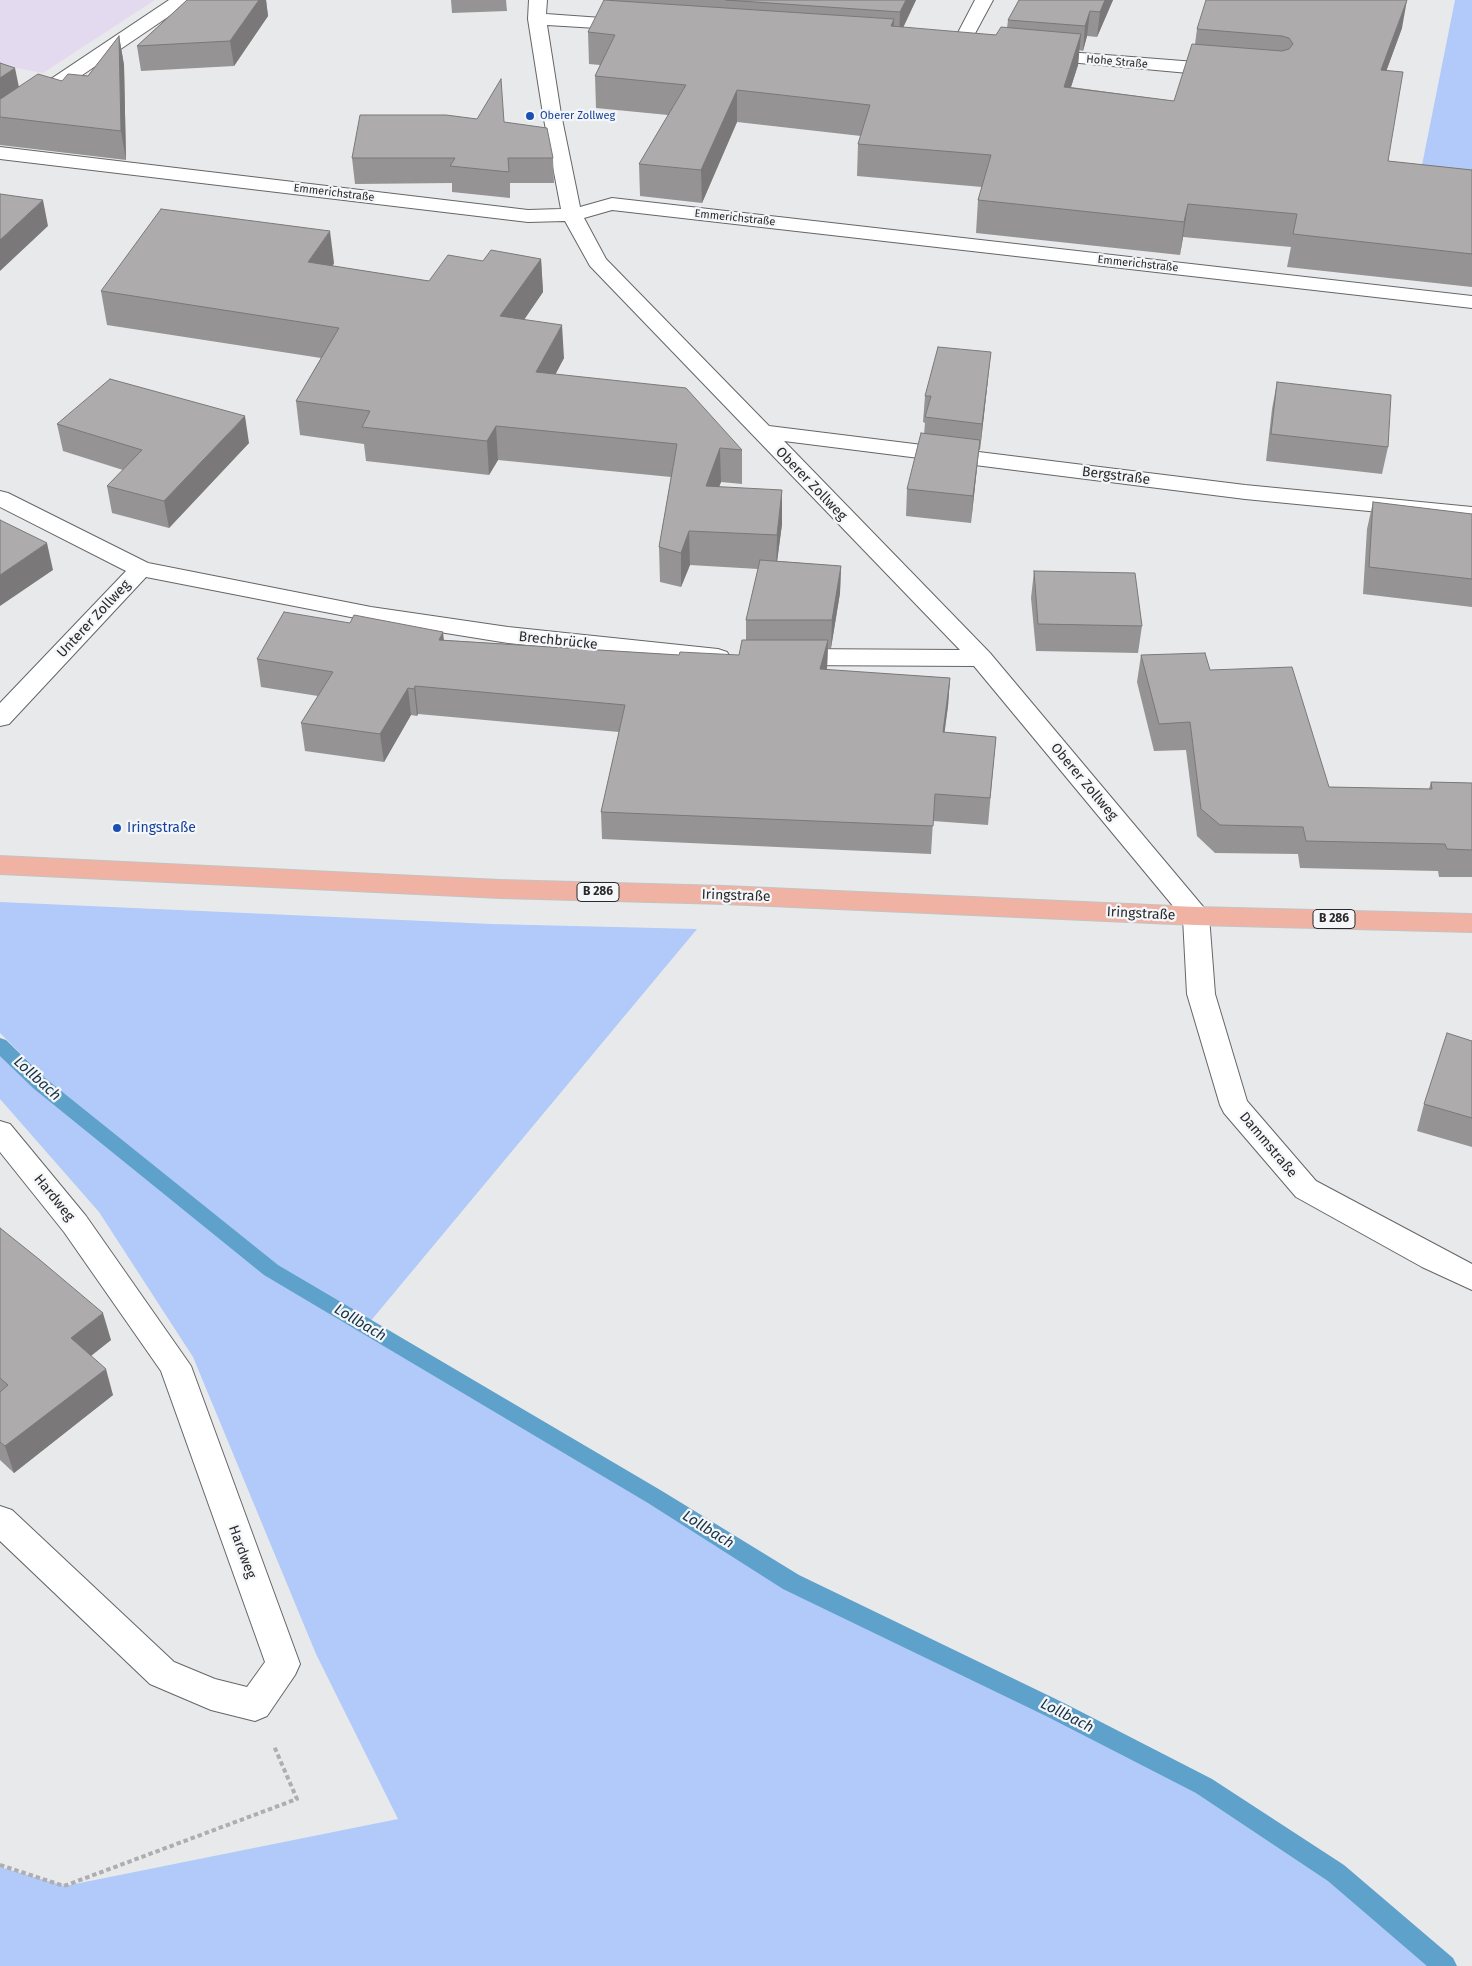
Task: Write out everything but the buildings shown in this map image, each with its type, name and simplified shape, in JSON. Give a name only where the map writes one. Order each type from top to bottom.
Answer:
[{"type":"main road","name":"Iringstraße","points":[[0,865],[500,889],[725,895],[1196,916],[1472,922]]},
{"type":"street","points":[[0,122],[181,0]]},
{"type":"street","points":[[959,48],[984,0]]},
{"type":"street","points":[[537,9],[645,26]]},
{"type":"street","name":"Oberer Zollweg","points":[[537,9],[552,114],[572,215],[597,262],[981,658],[1196,916]]},
{"type":"street","points":[[940,47],[979,50]]},
{"type":"street","name":"Hohe Straße","points":[[1029,54],[1237,72]]},
{"type":"street","name":"Emmerichstraße","points":[[0,154],[528,216],[572,215],[612,204],[1472,302]]},
{"type":"street","name":"Bergstraße","points":[[761,432],[1245,492],[1472,514]]},
{"type":"street","name":"Unterer Zollweg","points":[[0,498],[141,569],[0,718]]},
{"type":"street","name":"Brechbrücke","points":[[141,569],[371,614],[508,635],[712,657],[742,657]]},
{"type":"street","points":[[772,657],[981,658]]},
{"type":"street","name":"Dammstraße","points":[[1196,916],[1201,994],[1234,1105],[1306,1189],[1433,1259],[1472,1278]]},
{"type":"street","name":"Hardweg","points":[[0,1132],[75,1224],[175,1366],[283,1664],[255,1705]]},
{"type":"street","points":[[0,1520],[162,1673],[211,1694],[255,1705]]},
{"type":"path","points":[[0,1865],[64,1886],[297,1799],[255,1705]]},
{"type":"shaded area","points":[[0,0],[155,0],[43,73],[0,65]]},
{"type":"shaded area","points":[[1455,0],[1472,0],[1472,175],[1421,170]]},
{"type":"shaded area","points":[[0,902],[491,924],[697,929],[369,1323],[275,1266],[239,1238],[46,1079],[0,1033]]},
{"type":"shaded area","points":[[0,1045],[39,1083],[271,1270],[655,1497],[791,1582],[1056,1710],[1204,1786],[1336,1873],[1445,1966],[0,1966],[0,1867],[65,1886],[398,1819],[316,1654],[193,1357],[99,1212],[0,1099]]},
{"type":"waterway","name":"Lollbach","points":[[0,1045],[39,1083],[271,1270],[655,1497],[791,1582],[1056,1710],[1204,1786],[1336,1873],[1445,1966]]},
{"type":"place","name":"Oberer Zollweg","points":[[530,116]]},
{"type":"place","name":"Iringstraße","points":[[117,828]]}]
